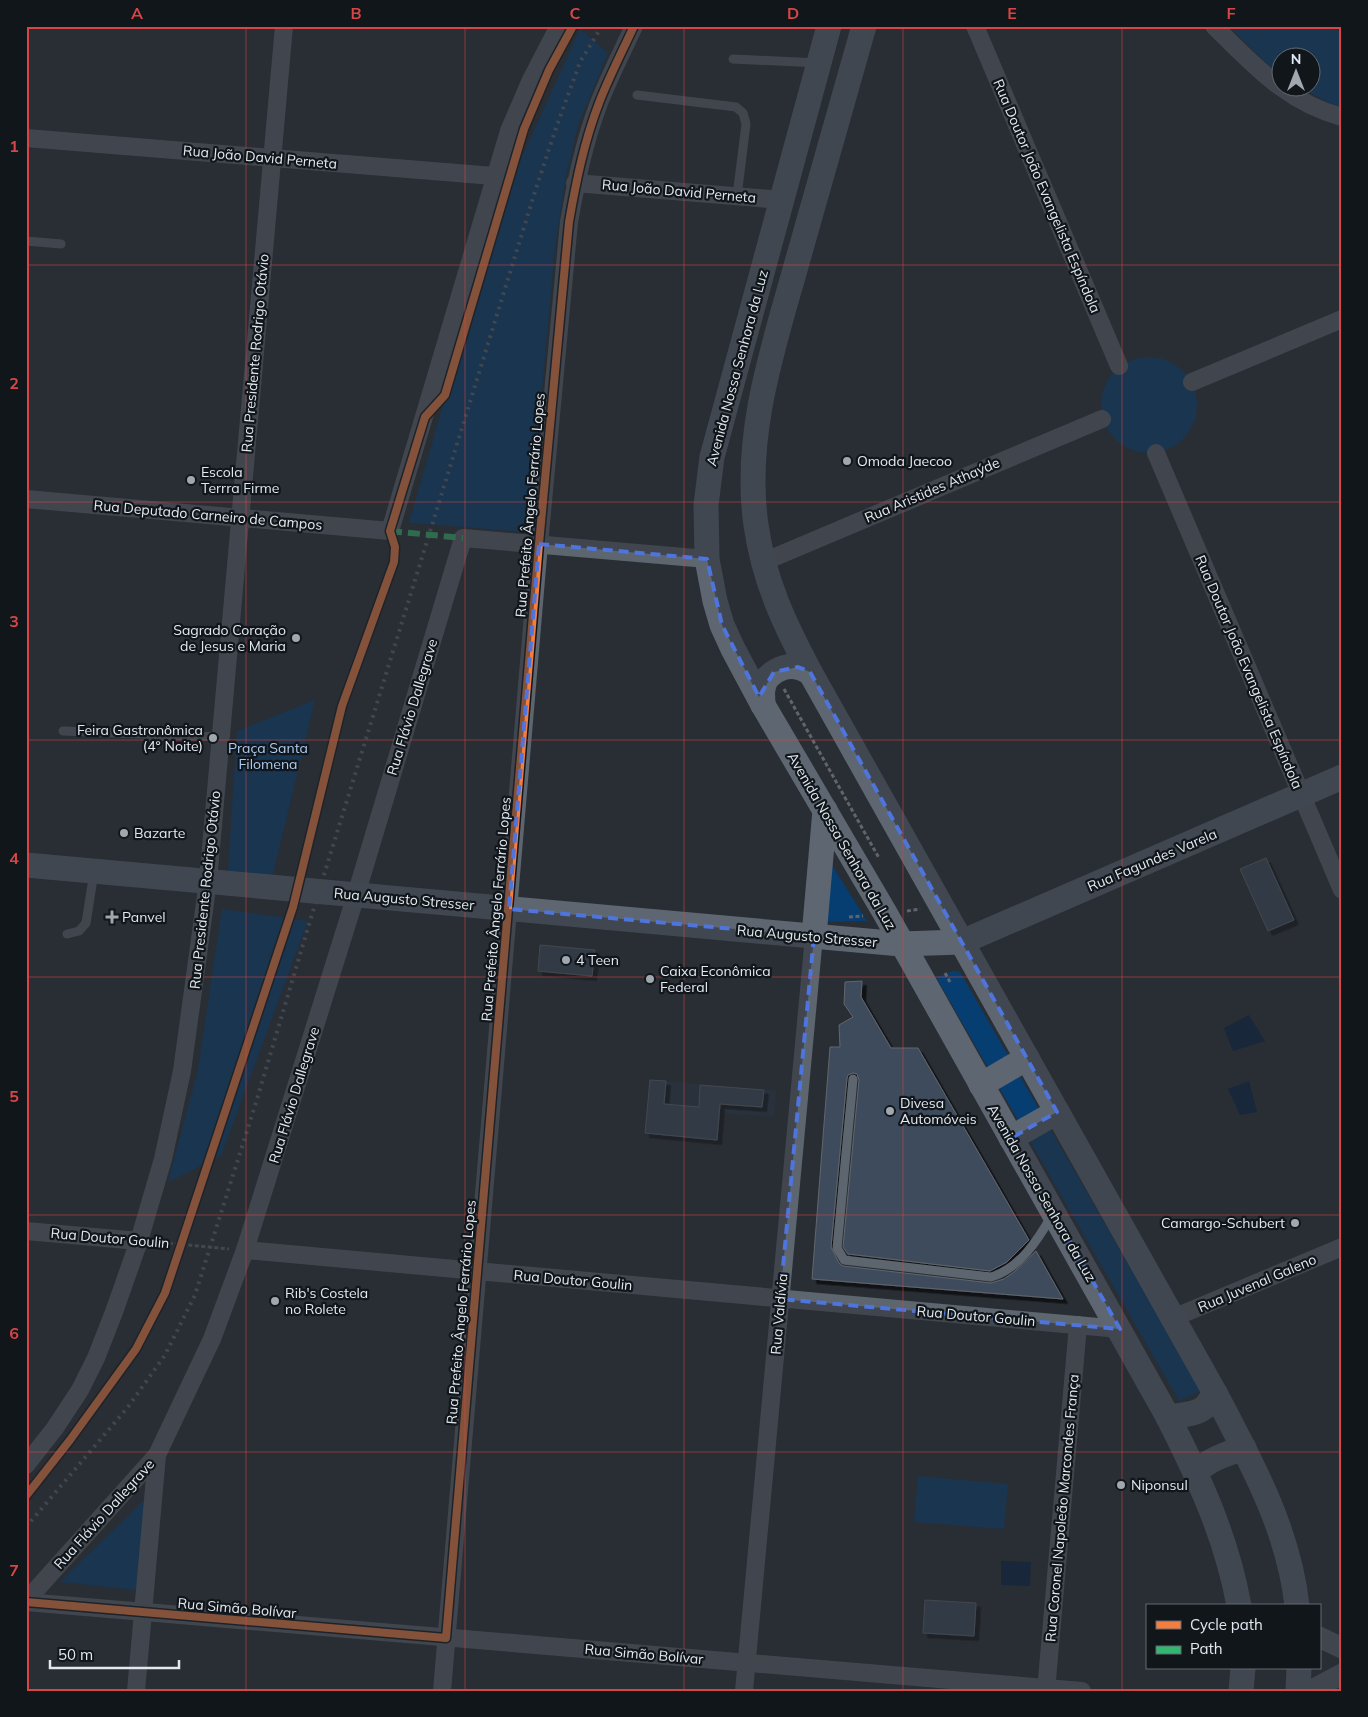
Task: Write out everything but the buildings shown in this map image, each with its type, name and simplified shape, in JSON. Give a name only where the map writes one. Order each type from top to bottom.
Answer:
[{"type":"main road","name":"Avenida Nossa Senhora da Luz","points":[[828,26],[712,457],[706,505],[707,559],[715,601],[722,625],[733,649],[764,705],[826,810],[1168,1417],[1196,1472],[1227,1552],[1239,1604]]},
{"type":"main road","points":[[864,26],[775,340],[759,406],[753,468],[753,501],[755,523],[763,562],[777,606],[810,672],[1215,1393],[1244,1448],[1262,1485],[1284,1543],[1297,1604]]},
{"type":"main road","points":[[764,705],[763,688],[767,679],[774,672],[785,668],[798,667],[810,672]]},
{"type":"main road","name":"Rua Fagundes Varela","points":[[962,942],[1342,777]]},
{"type":"main road","points":[[814,936],[826,810]]},
{"type":"main road","name":"Rua Augusto Stresser","points":[[26,865],[901,944],[962,942]]},
{"type":"main road","points":[[981,1085],[1027,1058]]},
{"type":"main road","points":[[1011,1138],[1057,1112]]},
{"type":"main road","points":[[1168,1417],[1198,1411],[1205,1407],[1215,1393]]},
{"type":"main road","points":[[1196,1472],[1214,1459],[1244,1448]]},
{"type":"main road","points":[[1241,1691],[1243,1670]]},
{"type":"main road","points":[[1298,1691],[1299,1670]]},
{"type":"street","name":"Rua Presidente Rodrigo Otávio","points":[[26,1465],[55,1428],[75,1398],[96,1358],[139,1241],[163,1159],[182,1071],[208,881],[284,26]]},
{"type":"street","points":[[494,176],[509,131],[530,82],[560,26]]},
{"type":"street","points":[[575,183],[586,140],[599,103],[634,26]]},
{"type":"street","name":"Rua Doutor João Evangelista Espíndola","points":[[975,26],[1119,366]]},
{"type":"street","points":[[1214,26],[1262,74],[1280,88],[1302,102],[1324,112],[1342,117]]},
{"type":"street","name":"Rua João David Perneta","points":[[26,138],[494,176]]},
{"type":"street","name":"Rua Deputado Carneiro de Campos","points":[[26,499],[390,531],[425,417],[494,176]]},
{"type":"street","name":"Rua João David Perneta","points":[[575,183],[782,200]]},
{"type":"street","name":"Rua Prefeito Ângelo Ferrário Lopes","points":[[442,1691],[539,544],[564,272],[575,183]]},
{"type":"street","points":[[1192,382],[1342,319]]},
{"type":"street","name":"Rua Aristides Athaýde","points":[[763,562],[1102,420]]},
{"type":"street","name":"Rua Doutor João Evangelista Espíndola","points":[[1156,454],[1342,890]]},
{"type":"street","name":"Rua Flávio Dallegrave","points":[[26,1602],[156,1455],[212,1339],[245,1250],[356,895],[463,538],[539,544]]},
{"type":"street","points":[[539,544],[707,559]]},
{"type":"street","name":"Rua Valdívia","points":[[744,1691],[814,936]]},
{"type":"street","name":"Rua Doutor Goulin","points":[[26,1230],[139,1241]]},
{"type":"street","name":"Rua Juvenal Galeno","points":[[1173,1318],[1342,1247]]},
{"type":"street","name":"Rua Doutor Goulin","points":[[245,1250],[1120,1329]]},
{"type":"street","name":"Rua Coronel Napoleão Marcondes França","points":[[1046,1689],[1078,1326]]},
{"type":"street","points":[[136,1691],[156,1455]]},
{"type":"street","name":"Rua Simão Bolívar","points":[[26,1602],[1082,1691]]},
{"type":"street","points":[[1320,1637],[1342,1648]]},
{"type":"street","points":[[1310,1691],[1342,1674]]},
{"type":"lane","points":[[733,59],[819,63]]},
{"type":"lane","points":[[637,95],[736,107],[744,113],[746,124],[737,196]]},
{"type":"lane","points":[[26,240],[60,244]]},
{"type":"lane","points":[[63,731],[221,737]]},
{"type":"lane","points":[[67,934],[80,931],[86,923],[94,871]]},
{"type":"lane","points":[[853,1079],[837,1248],[844,1260],[991,1277],[1004,1273],[1014,1265],[1035,1243],[1054,1213]]},
{"type":"path","points":[[783,688],[880,859]]},
{"type":"path","points":[[904,902],[912,916]]},
{"type":"path","points":[[904,911],[922,909]]},
{"type":"path","points":[[945,974],[950,982]]},
{"type":"path","points":[[946,984],[956,979]]},
{"type":"path","points":[[179,1253],[185,1235]]},
{"type":"highlighted area","points":[[539,544],[707,559],[722,625],[759,697],[774,672],[798,667],[810,672],[1057,1112],[1011,1138],[1120,1329],[780,1299],[814,936],[509,909]]},
{"type":"shaded area","points":[[1249,1015],[1265,1041],[1233,1051],[1224,1028]]},
{"type":"shaded area","points":[[650,1080],[776,1091],[774,1117],[720,1113],[717,1140],[645,1133]]},
{"type":"shaded area","points":[[1249,1081],[1257,1112],[1240,1115],[1228,1089]]},
{"type":"shaded area","points":[[1001,1561],[1031,1562],[1030,1586],[1001,1585]]},
{"type":"green space","points":[[1229,26],[1335,26],[1342,36],[1342,107],[1333,105],[1320,98],[1320,48],[1270,48],[1270,67]]},
{"type":"green space","points":[[580,29],[608,53],[578,125],[566,176],[555,247],[529,532],[409,523],[502,201]]},
{"type":"green space","points":[[1149,357],[1168,360],[1183,371],[1194,386],[1197,405],[1194,424],[1183,439],[1168,450],[1149,453],[1130,450],[1115,439],[1104,424],[1101,405],[1104,386],[1115,371],[1130,360]]},
{"type":"green space","name":"Praça Santa Filomena","points":[[315,700],[272,878],[228,871],[237,731]]},
{"type":"green space","points":[[828,859],[867,921],[824,922]]},
{"type":"green space","points":[[222,909],[308,921],[221,1156],[168,1182],[198,1070]]},
{"type":"green space","points":[[953,971],[960,972],[1201,1391],[1179,1401],[936,977]]},
{"type":"green space","points":[[918,1476],[1008,1484],[1004,1529],[914,1522]]},
{"type":"green space","points":[[145,1499],[137,1590],[60,1582]]},
{"type":"railway","points":[[26,1527],[128,1407],[165,1355],[195,1295],[254,1109],[319,891],[533,198],[580,62],[602,26]]},
{"type":"marked path","points":[[390,531],[463,538]]},
{"type":"cycle path","points":[[26,1496],[70,1440],[136,1349],[165,1293],[293,907],[342,706],[394,562],[395,547],[390,531],[425,417],[445,395],[524,129],[549,70],[573,26]]},
{"type":"cycle path","points":[[26,1602],[446,1638],[539,544],[569,222],[589,132],[607,84],[634,26]]},
{"type":"place","name":"Omoda Jaecoo","points":[[847,461]]},
{"type":"place","name":"Escola Terrra Firme","points":[[191,480]]},
{"type":"place","name":"Sagrado Coração de Jesus e Maria","points":[[296,638]]},
{"type":"place","name":"Feira Gastronômica (4° Noite)","points":[[213,738]]},
{"type":"place","name":"Bazarte","points":[[124,833]]},
{"type":"place","name":"Panvel","points":[[112,917]]},
{"type":"place","name":"4 Teen","points":[[566,960]]},
{"type":"place","name":"Caixa Econômica Federal","points":[[650,979]]},
{"type":"place","name":"Divesa Automóveis","points":[[890,1111]]},
{"type":"place","name":"Camargo-Schubert","points":[[1295,1223]]},
{"type":"place","name":"Rib's Costela no Rolete","points":[[275,1301]]},
{"type":"place","name":"Niponsul","points":[[1121,1485]]}]
